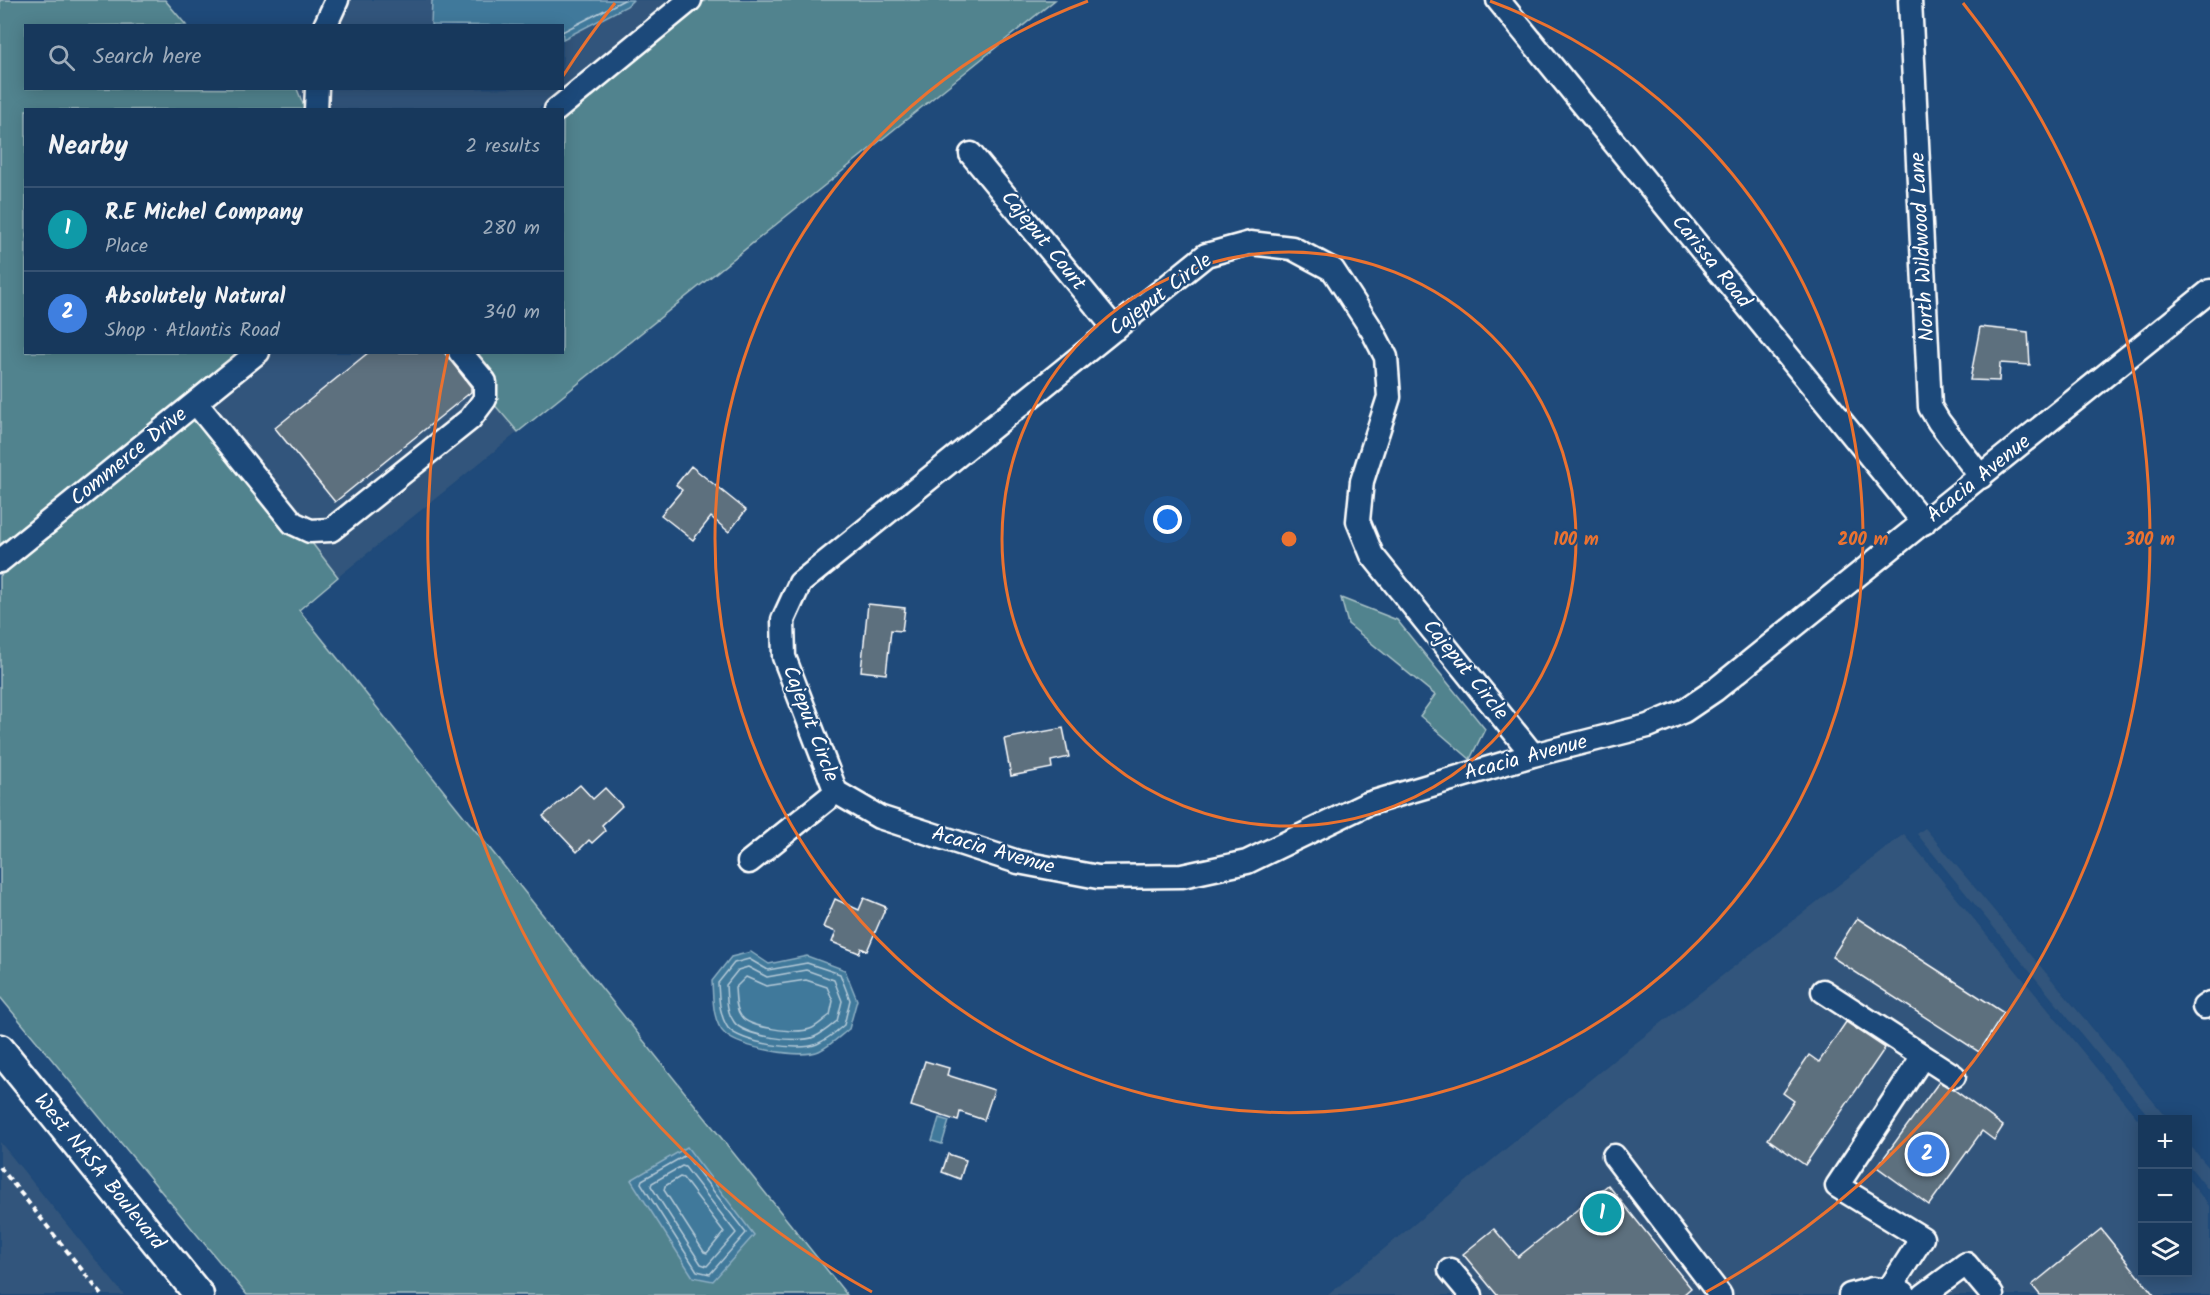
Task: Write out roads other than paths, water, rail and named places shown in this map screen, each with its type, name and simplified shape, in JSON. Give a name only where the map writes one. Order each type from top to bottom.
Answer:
[{"type":"main road","name":"West NASA Boulevard","points":[[0,1049],[199,1295]]},
{"type":"street","points":[[326,24],[337,0]]},
{"type":"street","points":[[558,108],[690,0]]},
{"type":"street","name":"Carissa Road","points":[[1498,0],[1924,523]]},
{"type":"street","name":"North Wildwood Lane","points":[[1910,0],[1930,406],[1939,422],[1981,477]]},
{"type":"street","points":[[316,90],[316,108]]},
{"type":"street","name":"Cajeput Court","points":[[971,154],[1115,329]]},
{"type":"street","name":"Cajeput Circle","points":[[836,792],[784,657],[783,620],[800,583],[1206,255],[1250,243],[1292,248],[1333,270],[1372,330],[1386,357],[1389,397],[1362,481],[1358,520],[1372,555],[1533,755]]},
{"type":"street","name":"Acacia Avenue","points":[[836,792],[879,817],[1018,862],[1098,878],[1182,876],[1247,862],[1368,804],[1533,755],[1648,726],[1684,711],[1714,690],[2210,291]]},
{"type":"street","name":"Commerce Drive","points":[[0,561],[256,354]]},
{"type":"street","points":[[196,403],[293,523],[310,531],[331,530],[470,420],[485,399],[485,382],[462,354]]},
{"type":"street","points":[[749,862],[836,792]]},
{"type":"street","points":[[1823,991],[1954,1076]]},
{"type":"street","points":[[1888,1291],[1922,1238],[1837,1186],[1923,1056]]},
{"type":"street","points":[[1614,1156],[1720,1295]]},
{"type":"street","points":[[1924,1295],[1966,1264],[1992,1295]]},
{"type":"street","points":[[1450,1270],[1471,1295]]},
{"type":"street","points":[[1850,1295],[1872,1289],[1915,1295]]},
{"type":"water","points":[[432,0],[633,0],[627,6],[564,38],[564,24],[431,24]]},
{"type":"water","points":[[751,952],[769,964],[807,956],[845,970],[857,1000],[849,1029],[819,1051],[799,1054],[757,1048],[743,1044],[725,1034],[715,1016],[712,981],[731,957]]},
{"type":"water","points":[[939,1118],[949,1121],[942,1144],[932,1141]]},
{"type":"water","points":[[687,1147],[754,1235],[713,1281],[693,1277],[631,1180]]},
{"type":"place","name":"Absolutely Natural","points":[[1927,1154]]},
{"type":"place","name":"R.E Michel Company","points":[[1602,1213]]}]
